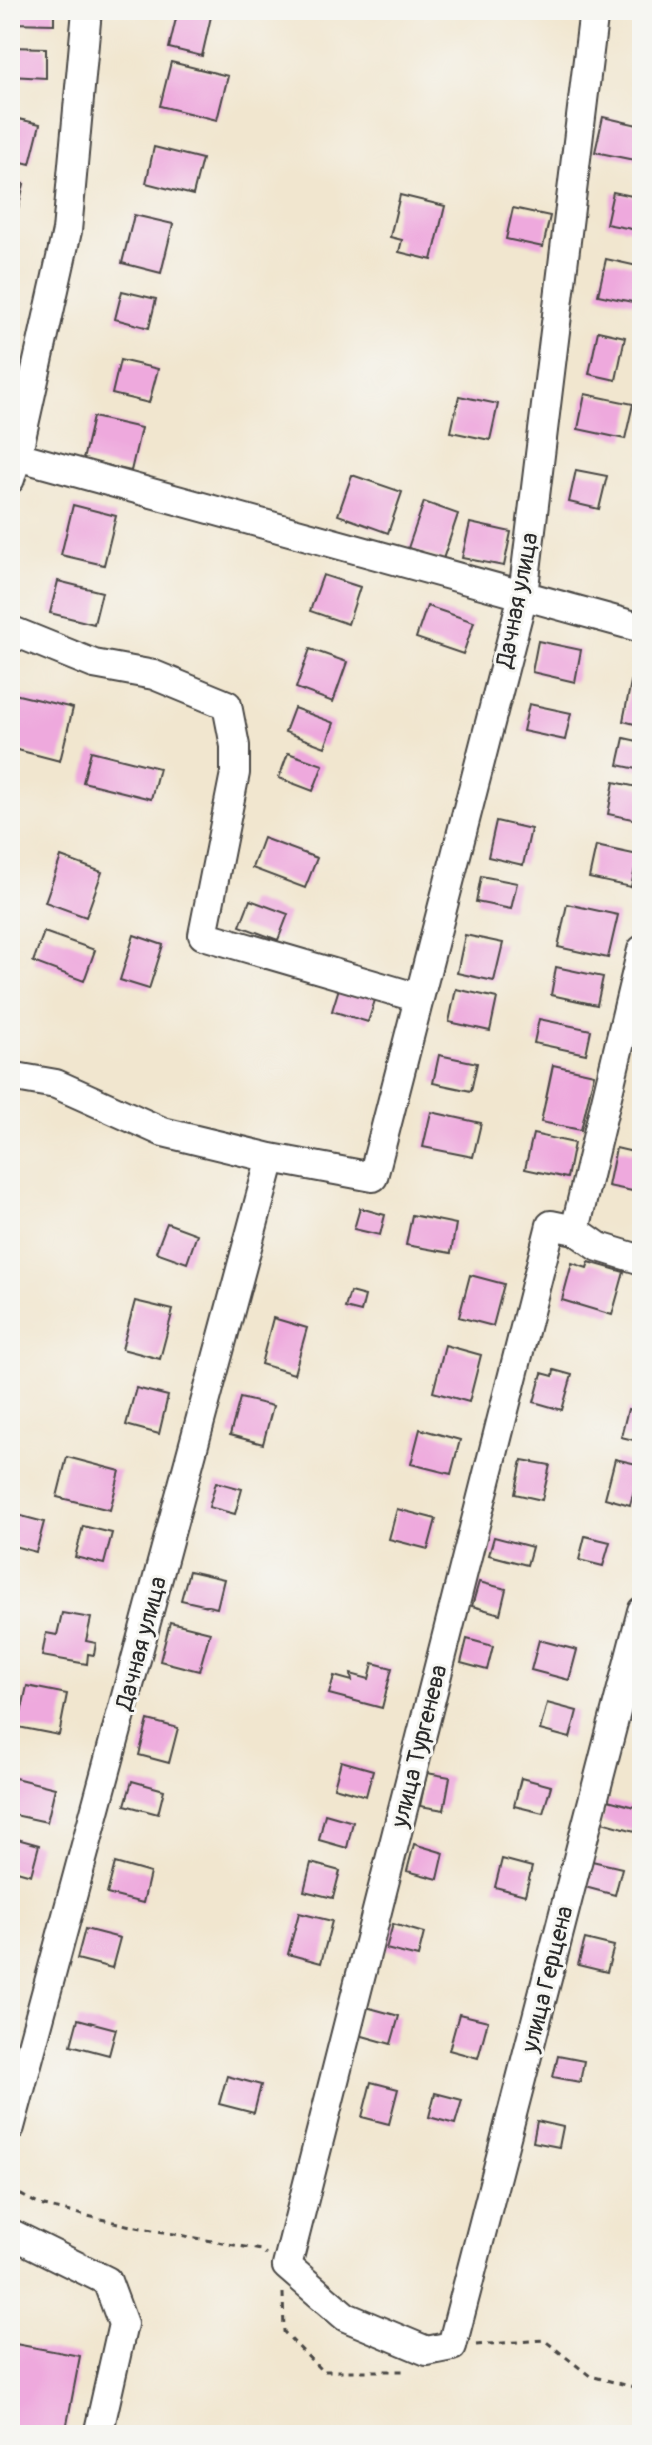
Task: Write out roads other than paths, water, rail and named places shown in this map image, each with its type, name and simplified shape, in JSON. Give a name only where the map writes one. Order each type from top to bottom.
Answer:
[{"type":"street","points":[[87,10],[67,231],[19,401],[14,468],[523,595],[642,628]]},
{"type":"street","name":"Дачная улица","points":[[10,2127],[271,1158],[373,1177],[523,595],[594,10]]},
{"type":"street","points":[[10,630],[94,664],[154,675],[227,705],[235,746],[235,773],[203,935],[419,998]]},
{"type":"street","name":"улица Тургенева","points":[[452,2346],[427,2351],[346,2317],[287,2266],[563,1228],[642,950]]},
{"type":"street","points":[[10,1076],[56,1084],[163,1132],[271,1158]]},
{"type":"street","points":[[563,1228],[599,1247],[642,1260]]},
{"type":"street","name":"улица Герцена","points":[[452,2346],[642,1611]]},
{"type":"street","points":[[10,2233],[107,2281],[123,2324],[98,2435]]}]
